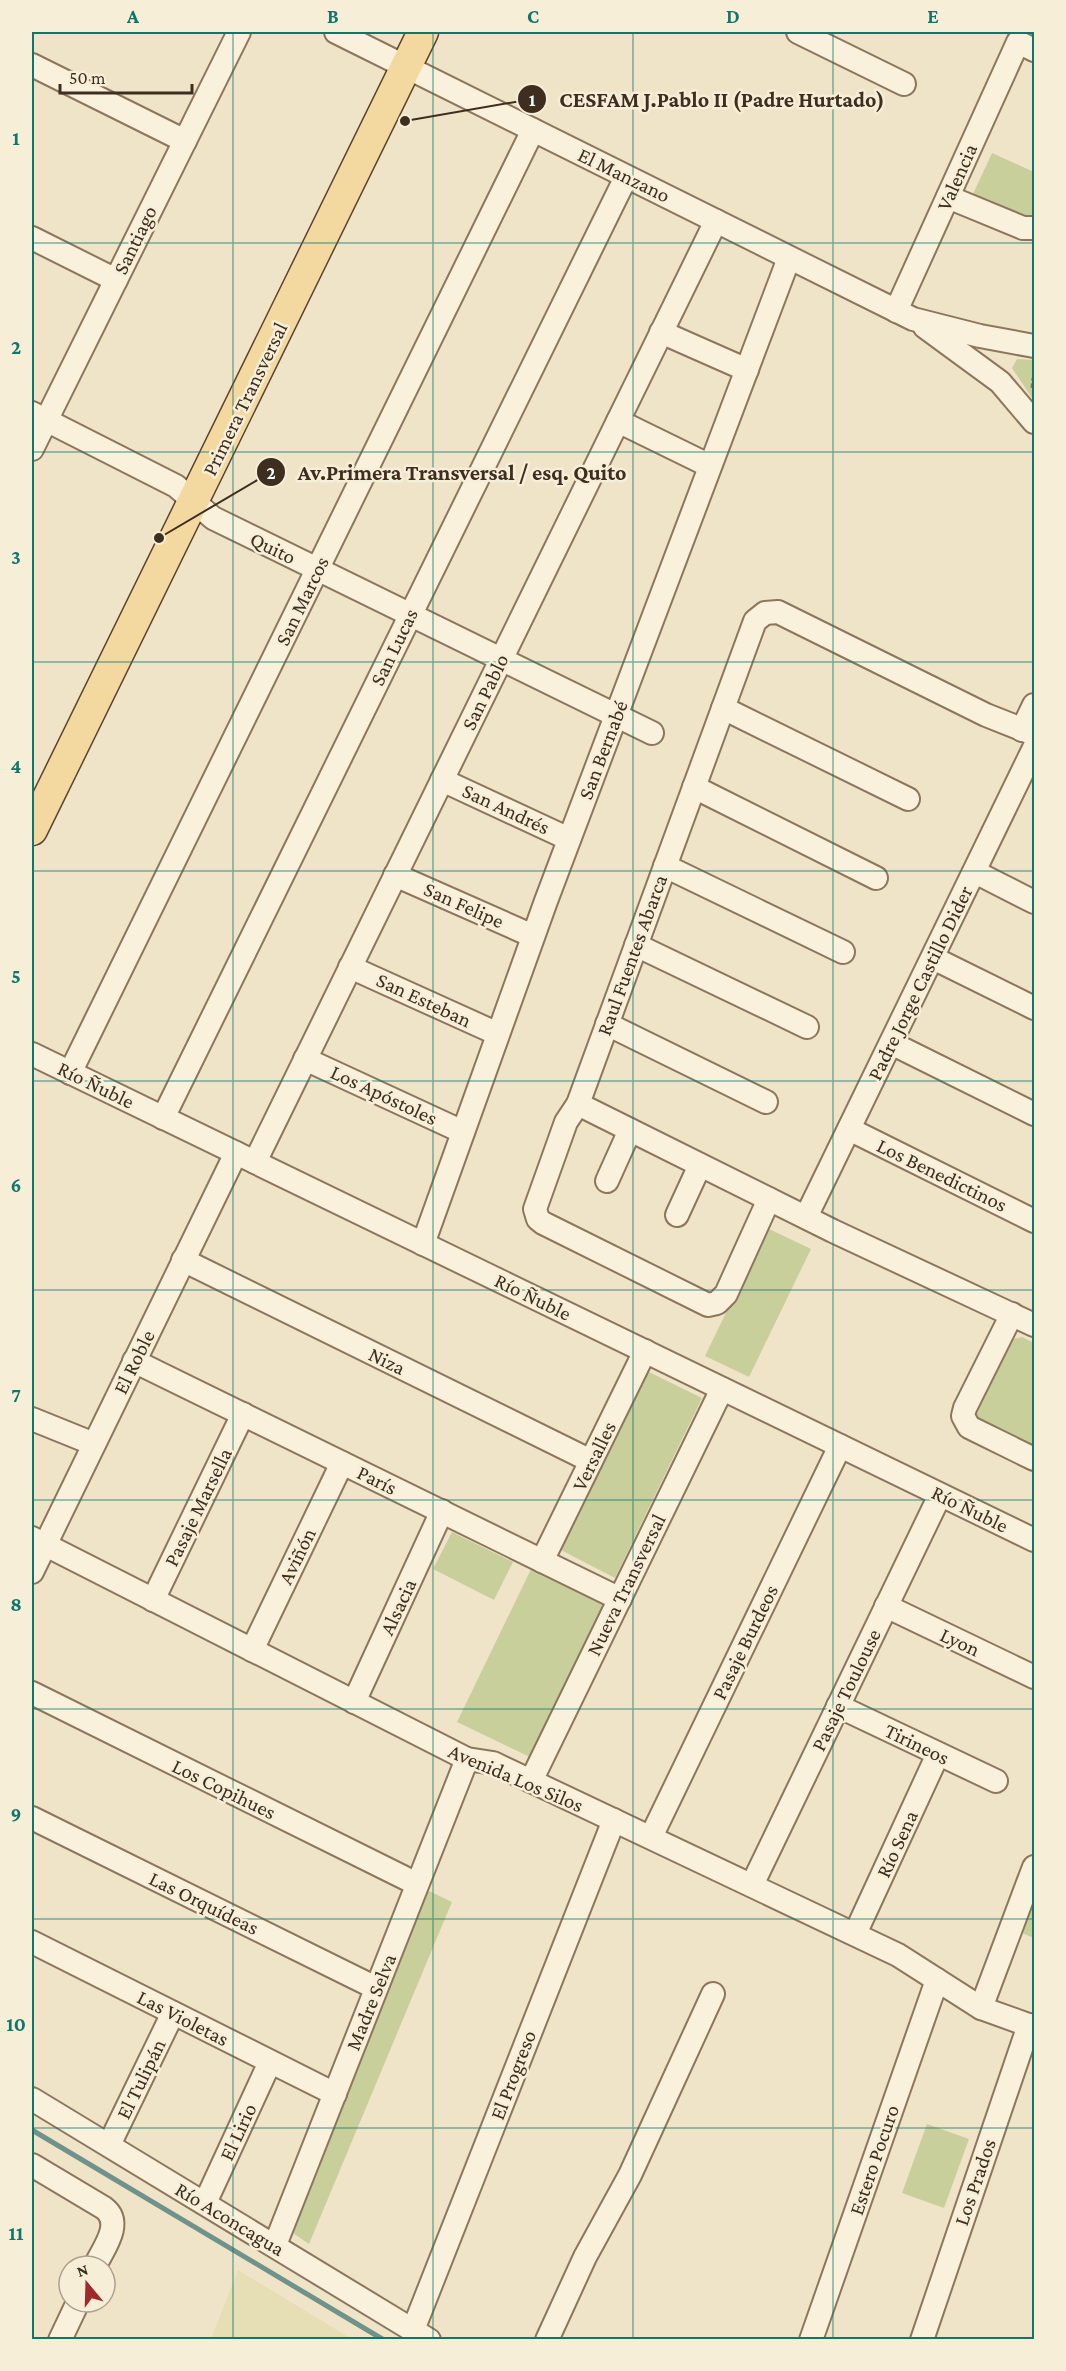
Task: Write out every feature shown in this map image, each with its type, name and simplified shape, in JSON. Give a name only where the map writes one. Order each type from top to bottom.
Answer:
[{"type":"main road","name":"Primera Transversal","points":[[32,830],[423,32]]},
{"type":"street","name":"Santiago","points":[[32,450],[39,416],[116,280],[239,32]]},
{"type":"street","name":"El Manzano","points":[[336,32],[904,315],[993,376],[1035,422]]},
{"type":"street","points":[[798,32],[904,84]]},
{"type":"street","name":"Valencia","points":[[904,315],[948,198],[1026,46]]},
{"type":"street","points":[[32,65],[185,141]]},
{"type":"street","name":"San Marcos","points":[[70,1073],[533,130]]},
{"type":"street","name":"San Lucas","points":[[163,1118],[626,177]]},
{"type":"street","points":[[948,198],[1023,228],[1035,228]]},
{"type":"street","name":"San Pablo","points":[[245,1157],[305,1059],[716,221]]},
{"type":"street","points":[[32,238],[116,280]]},
{"type":"street","name":"San Bernabé","points":[[423,1244],[569,839],[789,258]]},
{"type":"street","name":"El Manzano","points":[[904,315],[1006,342],[1035,346]]},
{"type":"street","points":[[662,332],[747,370]]},
{"type":"street","points":[[993,376],[996,360],[1006,342]]},
{"type":"street","name":"Quito","points":[[39,416],[176,486],[213,518],[652,734]]},
{"type":"street","points":[[618,421],[710,466]]},
{"type":"street","name":"Raul Fuentes Abarca","points":[[769,1199],[726,1294],[717,1304],[704,1304],[538,1220],[535,1209],[566,1122],[578,1104],[755,621],[765,613],[778,612],[996,720],[1028,732]]},
{"type":"street","points":[[1028,732],[1035,705]]},
{"type":"street","points":[[723,708],[908,799]]},
{"type":"street","name":"Padre Jorge Castillo Dider","points":[[806,1217],[1035,748]]},
{"type":"street","name":"San Andrés","points":[[442,780],[569,839]]},
{"type":"street","points":[[694,787],[876,878]]},
{"type":"street","points":[[665,866],[843,952]]},
{"type":"street","points":[[975,872],[1035,902]]},
{"type":"street","name":"San Felipe","points":[[395,875],[533,936]]},
{"type":"street","points":[[636,945],[807,1027]]},
{"type":"street","points":[[933,958],[1035,1008]]},
{"type":"street","name":"San Esteban","points":[[350,967],[498,1034]]},
{"type":"street","points":[[607,1024],[766,1102]]},
{"type":"street","points":[[891,1043],[1035,1114]]},
{"type":"street","name":"Río Ñuble","points":[[32,1054],[1035,1540]]},
{"type":"street","name":"Los Apóstoles","points":[[305,1059],[463,1132]]},
{"type":"street","points":[[578,1104],[806,1217],[1035,1325]]},
{"type":"street","name":"Los Benedictinos","points":[[849,1129],[1035,1221]]},
{"type":"street","points":[[607,1181],[630,1130]]},
{"type":"street","name":"El Roble","points":[[32,1572],[38,1541],[94,1444],[183,1260],[245,1157]]},
{"type":"street","points":[[677,1215],[700,1165]]},
{"type":"street","name":"Niza","points":[[183,1260],[591,1461]]},
{"type":"street","points":[[1012,1314],[963,1416],[969,1427],[1035,1459]]},
{"type":"street","name":"Versalles","points":[[542,1561],[645,1351]]},
{"type":"street","name":"París","points":[[134,1361],[620,1599]]},
{"type":"street","name":"Nueva Transversal","points":[[531,1781],[722,1389]]},
{"type":"street","name":"Pasaje Marsella","points":[[153,1600],[243,1414]]},
{"type":"street","points":[[32,1419],[94,1444]]},
{"type":"street","name":"Pasaje Burdeos","points":[[651,1837],[840,1446]]},
{"type":"street","name":"Aviñón","points":[[252,1650],[342,1463]]},
{"type":"street","name":"Pasaje Toulouse","points":[[752,1886],[940,1495]]},
{"type":"street","name":"Alsacia","points":[[354,1702],[442,1511]]},
{"type":"street","name":"Avenida Los Silos","points":[[38,1541],[467,1759],[493,1763],[651,1837],[910,1961],[981,2008],[1032,2026]]},
{"type":"street","name":"Lyon","points":[[886,1606],[1034,1677]]},
{"type":"street","name":"Los Copihues","points":[[32,1693],[417,1884]]},
{"type":"street","name":"Tirineos","points":[[838,1706],[996,1781]]},
{"type":"street","name":"Río Sena","points":[[855,1934],[938,1754]]},
{"type":"street","name":"Madre Selva","points":[[275,2245],[467,1759]]},
{"type":"street","name":"Las Orquídeas","points":[[32,1818],[376,1988]]},
{"type":"street","name":"El Progreso","points":[[421,2335],[614,1820]]},
{"type":"street","points":[[981,2008],[1035,1867]]},
{"type":"street","name":"Las Violetas","points":[[32,1942],[335,2094]]},
{"type":"street","name":"Estero Pocuro","points":[[811,2340],[937,1980]]},
{"type":"street","points":[[547,2340],[585,2257],[630,2175],[713,1994]]},
{"type":"street","name":"El Tulipán","points":[[109,2145],[173,2013]]},
{"type":"street","name":"Los Prados","points":[[922,2340],[1032,2026]]},
{"type":"street","name":"El Lirio","points":[[205,2203],[270,2062]]},
{"type":"street","name":"Río Aconcagua","points":[[32,2099],[421,2335]]},
{"type":"street","points":[[32,2165],[108,2211],[113,2225],[100,2254]]},
{"type":"street","points":[[60,2340],[72,2314]]},
{"type":"path","points":[[1032,378],[1031,387],[1035,392]]},
{"type":"shaded area","points":[[238,2270],[352,2339],[211,2339]]},
{"type":"green space","points":[[992,153],[1034,172],[1034,221],[973,194]]},
{"type":"green space","points":[[1017,359],[1034,360],[1034,401],[1012,368]]},
{"type":"green space","points":[[767,1228],[811,1249],[749,1377],[705,1356]]},
{"type":"green space","points":[[1022,1337],[1034,1343],[1034,1446],[979,1421],[976,1413],[1014,1339]]},
{"type":"green space","points":[[645,1370],[702,1398],[615,1578],[557,1548]]},
{"type":"green space","points":[[452,1532],[513,1562],[494,1600],[433,1569]]},
{"type":"green space","points":[[534,1563],[607,1598],[530,1757],[457,1722]]},
{"type":"green space","points":[[427,1890],[452,1902],[309,2244],[290,2231]]},
{"type":"green space","points":[[1034,1902],[1034,1938],[1022,1933]]},
{"type":"green space","points":[[927,2124],[969,2139],[944,2208],[902,2193]]},
{"type":"waterway","points":[[32,2130],[384,2340]]},
{"type":"place","name":"CESFAM J.Pablo II (Padre Hurtado)","points":[[405,121]]},
{"type":"place","name":"Av.Primera Transversal / esq. Quito","points":[[159,538]]}]
